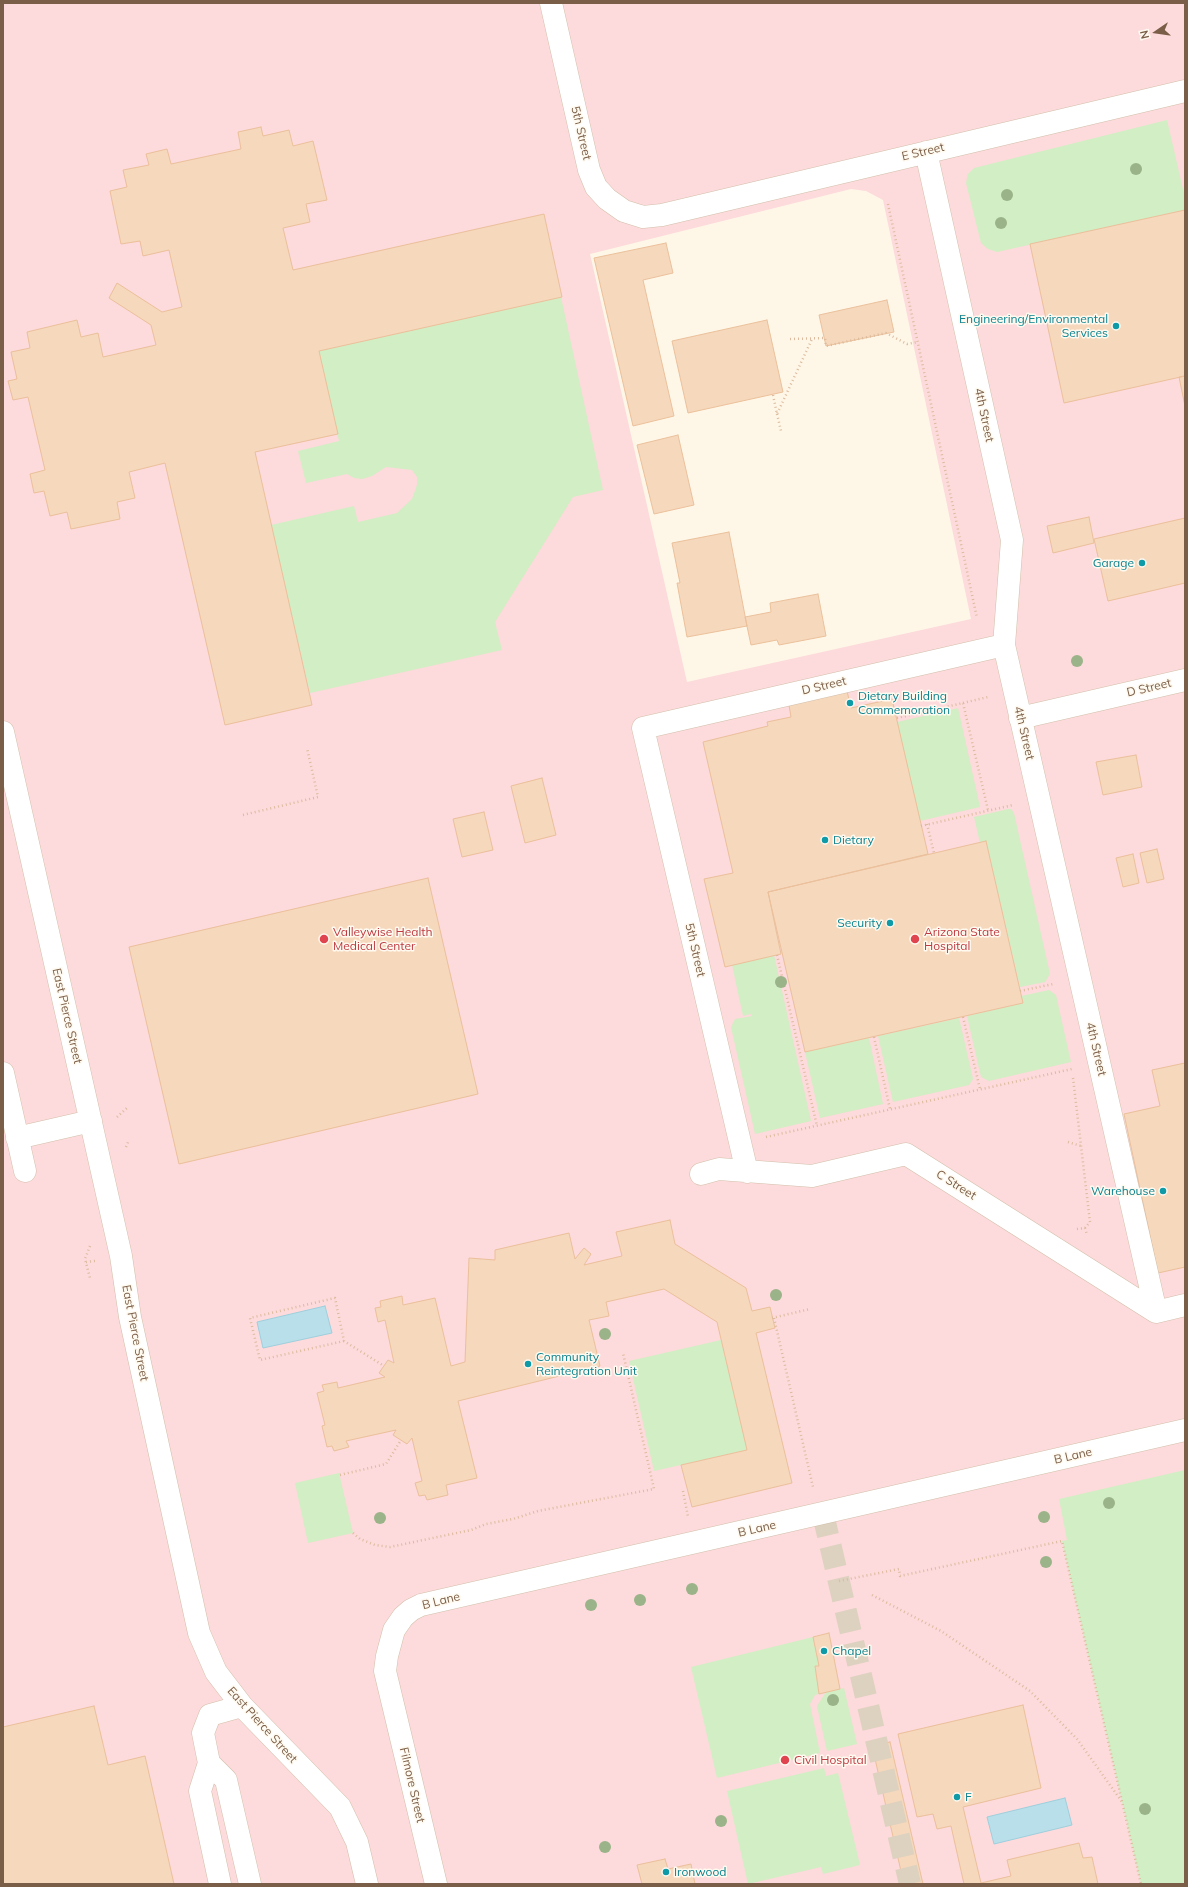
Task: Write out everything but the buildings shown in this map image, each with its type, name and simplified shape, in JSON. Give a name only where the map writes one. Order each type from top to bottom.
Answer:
[{"type":"street","name":"5th Street","points":[[552,3],[589,170],[596,188],[607,200],[624,211],[643,217],[662,215]]},
{"type":"street","name":"E Street","points":[[662,215],[1185,91]]},
{"type":"street","name":"4th Street","points":[[926,152],[1012,540],[1004,645],[1156,1312]]},
{"type":"street","name":"D Street","points":[[643,728],[1004,645]]},
{"type":"street","name":"D Street","points":[[1020,718],[1185,680]]},
{"type":"street","name":"5th Street","points":[[643,728],[747,1172]]},
{"type":"street","name":"East Pierce Street","points":[[3,732],[122,1256],[130,1317],[199,1633],[216,1672],[242,1706],[340,1807],[357,1842],[367,1884]]},
{"type":"street","points":[[3,1073],[25,1171]]},
{"type":"street","points":[[17,1138],[91,1121]]},
{"type":"street","name":"C Street","points":[[701,1174],[720,1169],[812,1176],[906,1154],[1156,1312]]},
{"type":"street","points":[[1156,1312],[1185,1305]]},
{"type":"street","name":"B Lane","points":[[389,1686],[385,1664],[394,1630],[403,1617],[411,1610],[421,1605],[1185,1430]]},
{"type":"street","name":"Filmore Street","points":[[389,1686],[436,1884]]},
{"type":"street","points":[[220,1884],[200,1791],[209,1763],[204,1733],[210,1715],[242,1706]]},
{"type":"street","points":[[209,1763],[226,1780],[250,1884]]},
{"type":"path","points":[[888,204],[977,619]]},
{"type":"path","points":[[790,339],[825,338],[826,346],[886,333],[907,344],[918,342]]},
{"type":"path","points":[[777,414],[812,339]]},
{"type":"path","points":[[773,395],[781,431]]},
{"type":"path","points":[[896,718],[986,698],[990,694]]},
{"type":"path","points":[[963,703],[988,810]]},
{"type":"path","points":[[243,815],[318,797],[307,748]]},
{"type":"path","points":[[922,826],[1015,804]]},
{"type":"path","points":[[927,824],[934,853]]},
{"type":"path","points":[[777,955],[817,1126]]},
{"type":"path","points":[[1020,991],[1057,983]]},
{"type":"path","points":[[963,1017],[980,1089]]},
{"type":"path","points":[[874,1037],[890,1109]]},
{"type":"path","points":[[758,1139],[1076,1066]]},
{"type":"path","points":[[1072,1068],[1090,1222],[1084,1228],[1074,1230]]},
{"type":"path","points":[[1068,1142],[1081,1146]]},
{"type":"path","points":[[1084,1228],[1087,1235]]},
{"type":"path","points":[[344,1341],[334,1298],[250,1318],[260,1360],[344,1341],[384,1366]]},
{"type":"path","points":[[810,1309],[773,1318],[814,1490]]},
{"type":"path","points":[[353,1533],[360,1539],[375,1545],[390,1547],[471,1530],[486,1524],[513,1519],[538,1511],[654,1489],[623,1352]]},
{"type":"path","points":[[340,1475],[386,1464],[401,1440]]},
{"type":"path","points":[[683,1491],[689,1519]]},
{"type":"path","points":[[839,1581],[899,1569],[900,1576],[1062,1541],[1141,1884]]},
{"type":"path","points":[[872,1595],[941,1631],[1030,1691],[1077,1739],[1122,1803]]},
{"type":"shaded area","points":[[3,3],[1185,3],[1185,1884],[3,1884]],"holes":[[[851,189],[866,191],[883,200],[971,619],[687,682],[590,254]]]},
{"type":"green space","points":[[1167,120],[1185,198],[1185,210],[997,252],[988,249],[981,243],[966,183],[968,174],[974,168]]},
{"type":"green space","points":[[561,297],[603,490],[573,497],[495,622],[502,650],[310,693],[271,525],[354,506],[358,522],[397,513],[412,499],[417,485],[417,477],[412,470],[386,467],[372,476],[362,479],[354,478],[347,474],[306,483],[298,451],[339,441],[319,351]]},
{"type":"green space","points":[[958,708],[980,807],[920,821],[897,722]]},
{"type":"green space","points":[[1011,809],[1014,813],[1050,974],[1045,982],[1020,987],[986,841],[980,843],[974,817]]},
{"type":"green space","points":[[774,955],[811,1121],[755,1134],[731,1027],[735,1019],[752,1016],[751,1014],[743,1016],[732,965]]},
{"type":"green space","points":[[1049,990],[1056,995],[1071,1062],[989,1081],[981,1077],[967,1016],[1023,1003],[1021,996]]},
{"type":"green space","points":[[959,1018],[973,1079],[969,1085],[893,1102],[878,1036]]},
{"type":"green space","points":[[869,1038],[883,1104],[820,1118],[805,1052]]},
{"type":"green space","points":[[721,1340],[747,1450],[654,1471],[629,1361]]},
{"type":"green space","points":[[1185,1470],[1185,1884],[1141,1884],[1062,1541],[1067,1540],[1059,1499]]},
{"type":"green space","points":[[339,1473],[353,1533],[308,1543],[295,1483]]},
{"type":"green space","points":[[813,1637],[819,1666],[815,1667],[819,1694],[815,1695],[810,1704],[820,1753],[717,1778],[691,1667]]},
{"type":"green space","points":[[844,1688],[857,1744],[827,1751],[817,1706],[826,1692]]},
{"type":"green space","points":[[824,1768],[826,1776],[838,1773],[860,1865],[823,1874],[821,1867],[748,1884],[727,1791]]},
{"type":"water","points":[[325,1306],[332,1333],[263,1348],[257,1322]]},
{"type":"water","points":[[1065,1798],[1072,1825],[994,1844],[987,1817]]},
{"type":"tunnel","points":[[823,1514],[910,1884]]},
{"type":"place","name":"Engineering/Environmental Services","points":[[1116,326]]},
{"type":"place","name":"Garage","points":[[1142,563]]},
{"type":"place","name":"Dietary Building Commemoration","points":[[850,703]]},
{"type":"place","name":"Dietary","points":[[825,840]]},
{"type":"place","name":"Security","points":[[890,923]]},
{"type":"place","name":"Valleywise Health Medical Center","points":[[324,939]]},
{"type":"place","name":"Arizona State Hospital","points":[[915,939]]},
{"type":"place","name":"Warehouse","points":[[1163,1191]]},
{"type":"place","name":"Community Reintegration Unit","points":[[528,1364]]},
{"type":"place","name":"Chapel","points":[[824,1651]]},
{"type":"place","name":"Civil Hospital","points":[[785,1760]]},
{"type":"place","name":"F","points":[[957,1797]]},
{"type":"place","name":"Ironwood","points":[[666,1872]]}]
